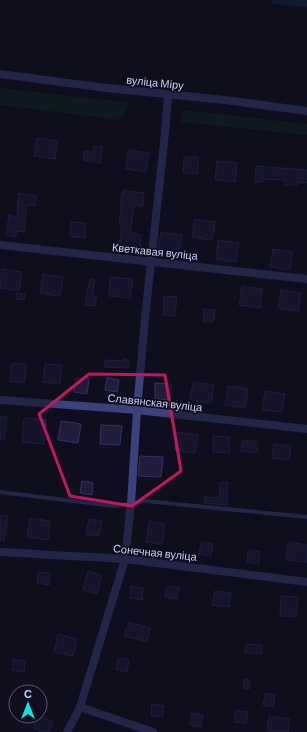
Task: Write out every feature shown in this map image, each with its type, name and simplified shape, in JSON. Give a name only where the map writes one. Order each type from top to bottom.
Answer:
[{"type":"street","name":"вуліца Міру","points":[[0,74],[307,111]]},
{"type":"street","points":[[67,732],[80,708],[126,559],[145,318],[168,94]]},
{"type":"street","name":"Кветкавая вуліца","points":[[0,245],[307,279]]},
{"type":"street","name":"Славянская вуліца","points":[[0,400],[137,410],[307,429]]},
{"type":"street","name":"Сонечная вуліца","points":[[0,552],[126,559],[307,582]]},
{"type":"street","points":[[80,708],[153,732]]},
{"type":"lane","points":[[0,492],[114,506],[123,506],[145,501],[307,517]]},
{"type":"highlighted area","points":[[89,374],[165,375],[181,471],[132,506],[70,496],[39,414]]},
{"type":"green space","points":[[0,88],[131,103],[120,120],[0,105]]},
{"type":"green space","points":[[182,110],[307,124],[307,135],[181,122]]},
{"type":"water","points":[[270,0],[307,0],[307,7],[274,4]]},
{"type":"building","points":[[37,138],[57,141],[55,159],[34,156]]},
{"type":"building","points":[[94,146],[103,147],[100,163],[84,160],[84,151],[93,152]]},
{"type":"building","points":[[128,150],[149,153],[146,172],[126,169]]},
{"type":"building","points":[[184,157],[198,157],[198,173],[183,173]]},
{"type":"building","points":[[217,161],[237,163],[235,182],[215,180]]},
{"type":"building","points":[[256,166],[307,170],[307,183],[299,182],[297,185],[284,185],[285,180],[263,179],[262,182],[255,182]]},
{"type":"building","points":[[123,190],[144,193],[143,206],[134,205],[130,233],[141,235],[140,249],[119,246],[122,225],[119,224],[122,203],[120,203]]},
{"type":"building","points":[[19,193],[36,196],[35,206],[26,205],[25,232],[16,231],[16,237],[6,235],[9,215],[17,217]]},
{"type":"building","points":[[195,219],[215,222],[212,240],[192,237]]},
{"type":"building","points":[[71,222],[86,223],[85,238],[70,236]]},
{"type":"building","points":[[161,232],[182,235],[179,254],[158,251]]},
{"type":"building","points":[[218,240],[239,243],[236,262],[216,259]]},
{"type":"building","points":[[273,249],[293,252],[290,270],[270,267]]},
{"type":"building","points":[[2,269],[22,272],[19,291],[0,288]]},
{"type":"building","points":[[43,274],[63,277],[60,296],[40,293]]},
{"type":"building","points":[[110,277],[133,279],[130,298],[109,296]]},
{"type":"building","points":[[90,279],[94,279],[93,296],[97,297],[95,306],[85,305]]},
{"type":"building","points":[[242,286],[262,289],[260,308],[239,305]]},
{"type":"building","points":[[281,290],[301,293],[298,311],[278,308]]},
{"type":"building","points":[[17,293],[25,294],[24,300],[16,299]]},
{"type":"building","points":[[164,296],[177,297],[175,316],[163,315]]},
{"type":"building","points":[[204,309],[215,310],[213,322],[203,322]]},
{"type":"building","points":[[123,359],[129,360],[128,368],[105,367],[105,360],[123,361]]},
{"type":"building","points":[[11,364],[26,364],[25,382],[10,382]]},
{"type":"building","points":[[45,364],[62,365],[60,384],[43,382]]},
{"type":"building","points":[[76,378],[89,379],[87,394],[74,392]]},
{"type":"building","points":[[107,378],[119,380],[117,392],[105,390]]},
{"type":"building","points":[[193,382],[214,385],[211,403],[190,400]]},
{"type":"building","points":[[155,383],[171,384],[170,400],[155,399]]},
{"type":"building","points":[[228,386],[248,389],[245,408],[225,405]]},
{"type":"building","points":[[265,391],[285,394],[282,412],[262,410]]},
{"type":"building","points":[[0,416],[7,417],[4,440],[0,440]]},
{"type":"building","points":[[24,418],[46,420],[44,444],[22,442]]},
{"type":"building","points":[[61,421],[81,424],[78,443],[58,440]]},
{"type":"building","points":[[101,425],[122,426],[120,445],[100,444]]},
{"type":"building","points":[[177,432],[198,435],[195,453],[175,450]]},
{"type":"building","points":[[213,436],[230,437],[229,453],[213,452]]},
{"type":"building","points":[[243,440],[258,442],[257,453],[241,451]]},
{"type":"building","points":[[274,444],[291,446],[289,460],[272,458]]},
{"type":"building","points":[[140,456],[163,457],[161,477],[138,476]]},
{"type":"building","points":[[82,481],[93,483],[92,495],[80,493]]},
{"type":"building","points":[[220,482],[228,482],[227,505],[204,503],[204,497],[219,498]]},
{"type":"building","points":[[0,515],[8,516],[4,541],[0,540]]},
{"type":"building","points":[[30,518],[50,521],[48,540],[27,537]]},
{"type":"building","points":[[89,519],[102,521],[99,536],[86,534]]},
{"type":"building","points":[[149,521],[165,524],[162,544],[146,542]]},
{"type":"building","points":[[201,542],[213,544],[211,556],[199,554]]},
{"type":"building","points":[[288,542],[307,545],[307,562],[286,560]]},
{"type":"building","points":[[248,550],[260,552],[259,564],[247,562]]},
{"type":"building","points":[[88,571],[102,575],[97,594],[83,590]]},
{"type":"building","points":[[38,572],[50,573],[49,585],[37,583]]},
{"type":"building","points":[[131,586],[143,588],[142,600],[130,598]]},
{"type":"building","points":[[167,586],[179,587],[177,599],[165,597]]},
{"type":"building","points":[[215,591],[231,593],[229,607],[212,605]]},
{"type":"building","points":[[281,596],[298,597],[296,617],[280,616]]},
{"type":"building","points":[[129,622],[150,628],[147,642],[124,636]]},
{"type":"building","points":[[58,634],[77,639],[73,656],[54,652]]},
{"type":"building","points":[[246,644],[262,645],[262,654],[245,653]]},
{"type":"building","points":[[118,658],[129,660],[127,672],[116,669]]},
{"type":"building","points":[[13,659],[25,661],[24,672],[12,670]]},
{"type":"building","points":[[244,679],[250,680],[249,689],[243,688]]},
{"type":"building","points":[[265,693],[275,695],[273,707],[263,705]]},
{"type":"building","points":[[152,704],[164,706],[162,717],[151,716]]},
{"type":"building","points":[[236,710],[248,712],[246,723],[234,722]]},
{"type":"building","points":[[191,713],[203,715],[201,727],[190,725]]},
{"type":"building","points":[[269,716],[290,719],[288,732],[267,731]]},
{"type":"building","points":[[48,720],[53,722],[49,732],[41,732],[33,728],[35,724],[48,724]]}]
